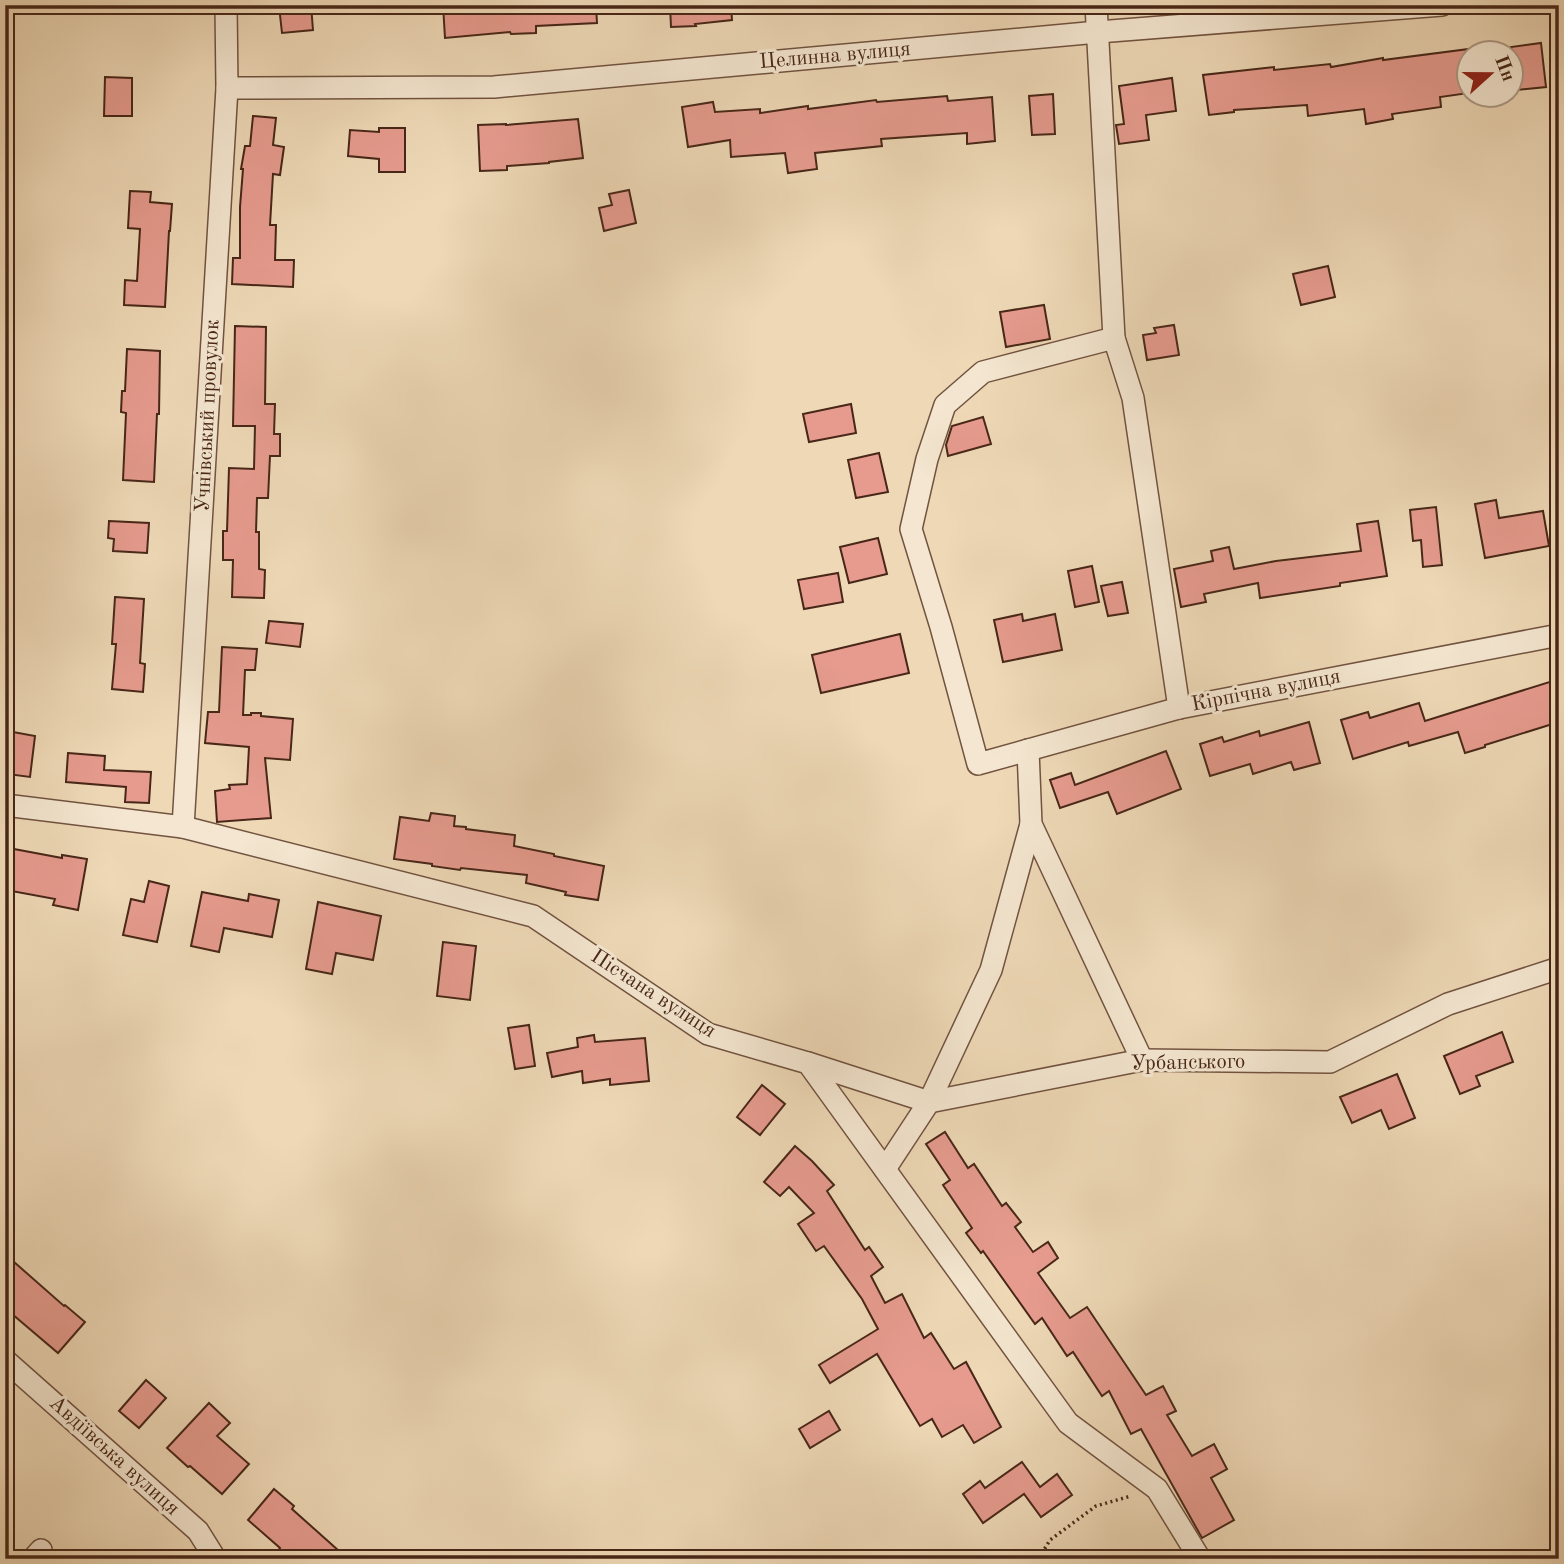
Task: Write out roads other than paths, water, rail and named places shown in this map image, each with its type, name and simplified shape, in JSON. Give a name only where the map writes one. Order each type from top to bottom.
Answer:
[{"type":"street","name":"Учнівський провулок","points":[[183,827],[228,88],[226,5]]},
{"type":"street","points":[[1096,5],[1114,338],[1133,398],[1178,708]]},
{"type":"street","name":"Целинна вулиця","points":[[228,88],[494,87],[1098,32],[1442,5]]},
{"type":"street","name":"Кiрпiчна вулиця","points":[[1114,338],[983,372],[945,405],[927,458],[911,529],[978,764],[1178,708],[1559,635]]},
{"type":"street","points":[[885,1169],[929,1102],[991,970],[1031,824],[1028,750]]},
{"type":"street","name":"Пiсчана вулиця","points":[[5,805],[183,827],[533,916],[708,1034],[808,1063]]},
{"type":"street","points":[[1031,824],[1142,1060]]},
{"type":"street","name":"Урбанського","points":[[808,1063],[929,1102],[1142,1060],[1330,1062],[1448,1004],[1559,968]]},
{"type":"street","points":[[808,1063],[1068,1423],[1157,1489],[1200,1559]]},
{"type":"street","name":"Авдіївська вулиця","points":[[5,1360],[198,1531],[213,1559]]}]
